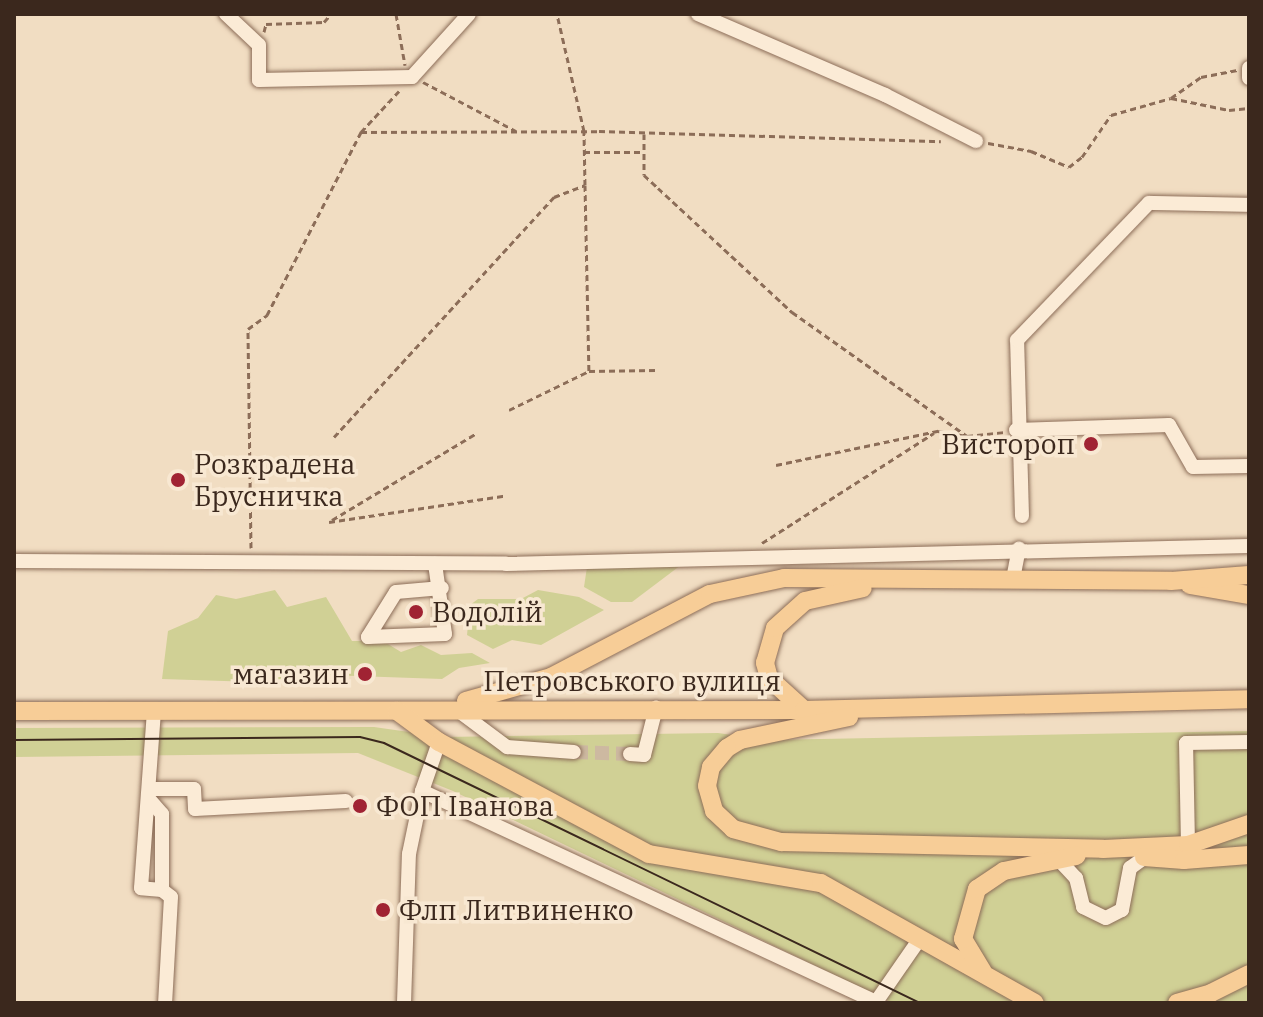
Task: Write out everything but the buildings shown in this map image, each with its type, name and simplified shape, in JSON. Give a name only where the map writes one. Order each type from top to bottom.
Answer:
[{"type":"main road","points":[[397,711],[513,691],[551,677],[710,594],[784,578],[1171,581],[1249,575]]},
{"type":"main road","points":[[804,710],[769,678],[765,663],[787,613],[836,593],[921,581]]},
{"type":"main road","points":[[1171,581],[1249,595]]},
{"type":"main road","name":"Петровського вулиця","points":[[14,711],[804,710],[1050,701],[1249,699]]},
{"type":"main road","points":[[905,706],[740,740],[711,767],[707,786],[714,811],[733,829],[781,842],[1103,849],[1188,845],[1249,824]]},
{"type":"main road","points":[[397,711],[439,742],[649,854],[821,883],[993,984],[1035,1003]]},
{"type":"main road","points":[[993,984],[968,955],[963,939],[977,889],[1004,871],[1103,849],[1145,857],[1247,860]]},
{"type":"main road","points":[[1177,1003],[1211,993],[1249,974]]},
{"type":"lane","points":[[226,14],[259,45],[259,80],[410,77],[469,14]]},
{"type":"lane","points":[[698,14],[885,95],[976,141]]},
{"type":"lane","points":[[1249,68],[1249,78]]},
{"type":"lane","points":[[1022,516],[1016,430],[1017,340],[1149,203],[1249,205]]},
{"type":"lane","points":[[1016,430],[1169,425],[1193,467],[1249,466]]},
{"type":"lane","points":[[14,561],[251,559],[435,564],[1249,546]]},
{"type":"lane","points":[[1013,579],[1019,549]]},
{"type":"lane","points":[[435,564],[442,588],[445,634],[368,637],[396,592],[442,588]]},
{"type":"lane","points":[[630,754],[644,755],[656,708]]},
{"type":"lane","points":[[456,709],[507,747],[574,752]]},
{"type":"lane","points":[[154,711],[141,888],[162,890],[171,897],[165,1003]]},
{"type":"lane","points":[[404,1003],[409,854],[422,791],[439,742]]},
{"type":"lane","points":[[1188,845],[1186,743],[1249,742]]},
{"type":"lane","points":[[150,794],[194,789],[195,809],[346,801]]},
{"type":"lane","points":[[422,791],[876,1003],[919,940]]},
{"type":"lane","points":[[150,794],[162,814],[162,890]]},
{"type":"lane","points":[[1059,860],[1076,878],[1083,907],[1106,918],[1122,910],[1130,868],[1145,857]]},
{"type":"path","points":[[259,45],[266,24],[324,22],[331,14]]},
{"type":"path","points":[[396,14],[410,77]]},
{"type":"path","points":[[557,14],[584,131],[589,371]]},
{"type":"path","points":[[410,77],[517,131]]},
{"type":"path","points":[[251,559],[248,329],[267,315],[361,132],[410,77]]},
{"type":"path","points":[[1171,98],[1229,110],[1249,108]]},
{"type":"path","points":[[361,132],[599,131]]},
{"type":"path","points":[[644,133],[644,175],[792,312],[967,436]]},
{"type":"path","points":[[584,152],[644,152]]},
{"type":"path","points":[[334,437],[554,197],[585,185]]},
{"type":"path","points":[[509,410],[589,371],[656,370]]},
{"type":"path","points":[[776,465],[938,431],[967,436],[1016,430]]},
{"type":"path","points":[[741,557],[938,431]]},
{"type":"path","points":[[475,434],[329,522],[504,496]]},
{"type":"green space","points":[[689,559],[632,602],[611,602],[584,587],[587,567]]},
{"type":"green space","points":[[275,590],[287,607],[326,597],[352,641],[383,641],[401,652],[421,645],[441,655],[472,653],[490,663],[459,668],[442,679],[327,675],[255,682],[162,679],[168,631],[198,618],[216,595],[236,599]]},
{"type":"green space","points":[[538,590],[579,597],[604,610],[541,645],[512,640],[493,649],[467,635],[470,605],[478,599],[521,599]]},
{"type":"green space","points":[[374,727],[444,737],[718,733],[768,740],[1249,731],[1249,1003],[893,1003],[453,791],[358,753],[14,757],[14,728]]},
{"type":"tunnel","points":[[574,752],[630,754]]},
{"type":"tram line","points":[[14,740],[360,737],[384,743],[920,1003]]},
{"type":"place","name":"Вистороп","points":[[1091,444]]},
{"type":"place","name":"Розкрадена Брусничка","points":[[178,480]]},
{"type":"place","name":"Водолій","points":[[416,612]]},
{"type":"place","name":"магазин","points":[[365,674]]},
{"type":"place","name":"ФОП Іванова","points":[[360,806]]},
{"type":"place","name":"Флп Литвиненко","points":[[383,910]]}]
